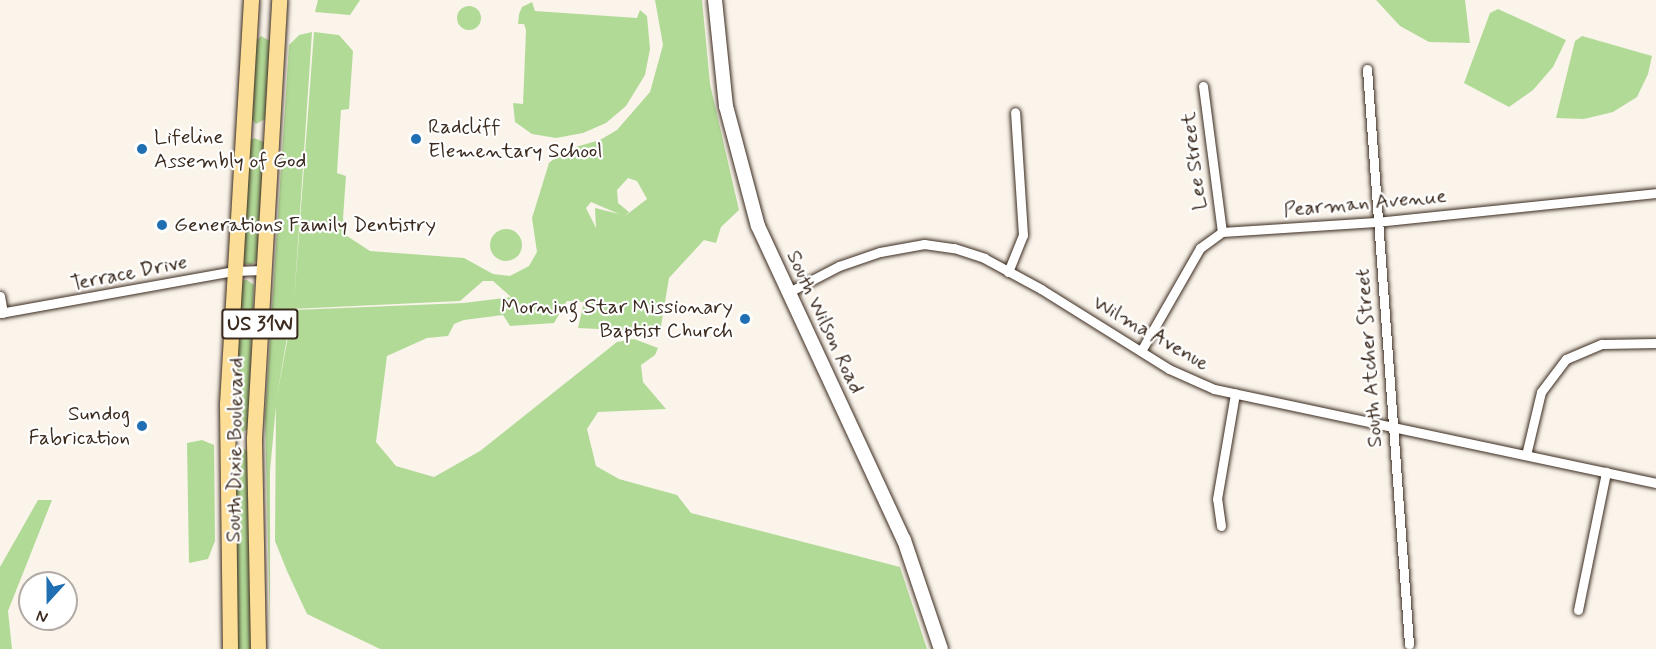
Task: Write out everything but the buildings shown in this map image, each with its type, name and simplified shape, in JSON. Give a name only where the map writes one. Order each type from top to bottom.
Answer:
[{"type":"highway","name":"South Dixie Boulevard","points":[[230,649],[226,436],[251,0]]},
{"type":"highway","name":"South Dixie Boulevard","points":[[258,649],[254,438],[279,0]]},
{"type":"main road","name":"South Wilson Road","points":[[715,0],[720,65],[737,153],[758,226],[904,540],[941,649]]},
{"type":"street","name":"South Atcher Street","points":[[1367,69],[1376,222],[1409,644]]},
{"type":"street","name":"Lee Street","points":[[1203,86],[1222,232]]},
{"type":"street","points":[[1008,272],[1023,235],[1015,112]]},
{"type":"street","name":"Pearman Avenue","points":[[1222,232],[1376,222],[1656,193]]},
{"type":"street","points":[[1141,351],[1200,248],[1222,232]]},
{"type":"street","name":"Wilma Avenue","points":[[787,292],[866,256],[924,244],[969,252],[1008,272],[1199,384],[1235,394],[1656,483]]},
{"type":"street","name":"Terrace Drive","points":[[0,296],[2,313],[234,270],[262,270]]},
{"type":"street","points":[[1526,455],[1541,392],[1566,359],[1602,344],[1656,343]]},
{"type":"street","points":[[1221,526],[1217,499],[1235,394]]},
{"type":"street","points":[[1578,610],[1606,472]]},
{"type":"green space","points":[[318,0],[360,0],[350,15],[315,12]]},
{"type":"green space","points":[[655,0],[702,0],[710,84],[739,210],[721,227],[716,243],[704,240],[669,278],[660,332],[578,328],[584,302],[567,301],[554,323],[510,326],[503,315],[464,320],[454,324],[448,336],[427,338],[387,356],[376,442],[396,466],[434,477],[480,451],[617,342],[634,339],[658,348],[655,355],[641,365],[643,382],[666,409],[598,412],[587,429],[596,466],[619,479],[677,495],[691,513],[900,567],[927,649],[380,649],[307,614],[287,571],[275,541],[276,406],[270,471],[270,629],[265,416],[289,45],[299,35],[312,32],[294,302],[314,32],[339,35],[353,51],[349,109],[341,110],[337,173],[346,176],[343,218],[347,236],[370,251],[464,258],[493,274],[510,276],[529,266],[537,252],[532,218],[549,163],[565,150],[600,140],[617,130],[650,92],[663,45]],"holes":[[[628,178],[637,181],[647,199],[625,216],[629,212],[618,203],[617,190]],[[591,202],[619,214],[595,208],[596,228],[586,208]],[[483,281],[493,281],[511,297],[464,303],[293,310],[276,401],[292,309],[460,301]]]},
{"type":"green space","points":[[1376,0],[1465,0],[1470,43],[1429,42],[1400,26]]},
{"type":"green space","points":[[532,2],[535,11],[637,18],[640,10],[647,16],[650,49],[645,75],[626,106],[606,123],[583,133],[556,138],[532,134],[515,122],[513,103],[523,104],[526,30],[524,24],[518,24],[519,14],[522,7]]},
{"type":"green space","points":[[469,6],[477,10],[481,18],[477,26],[469,30],[461,26],[457,18],[461,10]]},
{"type":"green space","points":[[1498,9],[1566,40],[1553,67],[1533,90],[1509,107],[1464,83],[1490,13]]},
{"type":"green space","points":[[261,36],[270,41],[265,119],[256,124],[250,117],[255,42]]},
{"type":"green space","points":[[1582,36],[1652,56],[1648,74],[1637,97],[1613,112],[1584,119],[1556,118],[1575,41]]},
{"type":"green space","points":[[254,138],[264,142],[257,260],[251,265],[243,263],[249,142]]},
{"type":"green space","points":[[506,229],[517,234],[522,245],[517,256],[506,261],[495,256],[490,245],[495,234]]},
{"type":"green space","points":[[247,280],[254,285],[248,429],[240,433],[233,428],[240,281]]},
{"type":"green space","points":[[202,440],[214,445],[215,541],[208,559],[189,563],[187,443]]},
{"type":"green space","points":[[241,447],[247,451],[251,649],[236,649],[234,449]]},
{"type":"green space","points":[[38,500],[52,500],[24,571],[18,571],[18,586],[8,611],[12,649],[0,649],[0,567]]},
{"type":"place","name":"Radcliff Elementary School","points":[[416,139]]},
{"type":"place","name":"Lifeline Assembly of God","points":[[142,149]]},
{"type":"place","name":"Generations Family Dentistry","points":[[162,225]]},
{"type":"place","name":"Morning Star Missionary Baptist Church","points":[[745,319]]},
{"type":"place","name":"Sundog Fabrication","points":[[142,426]]}]
